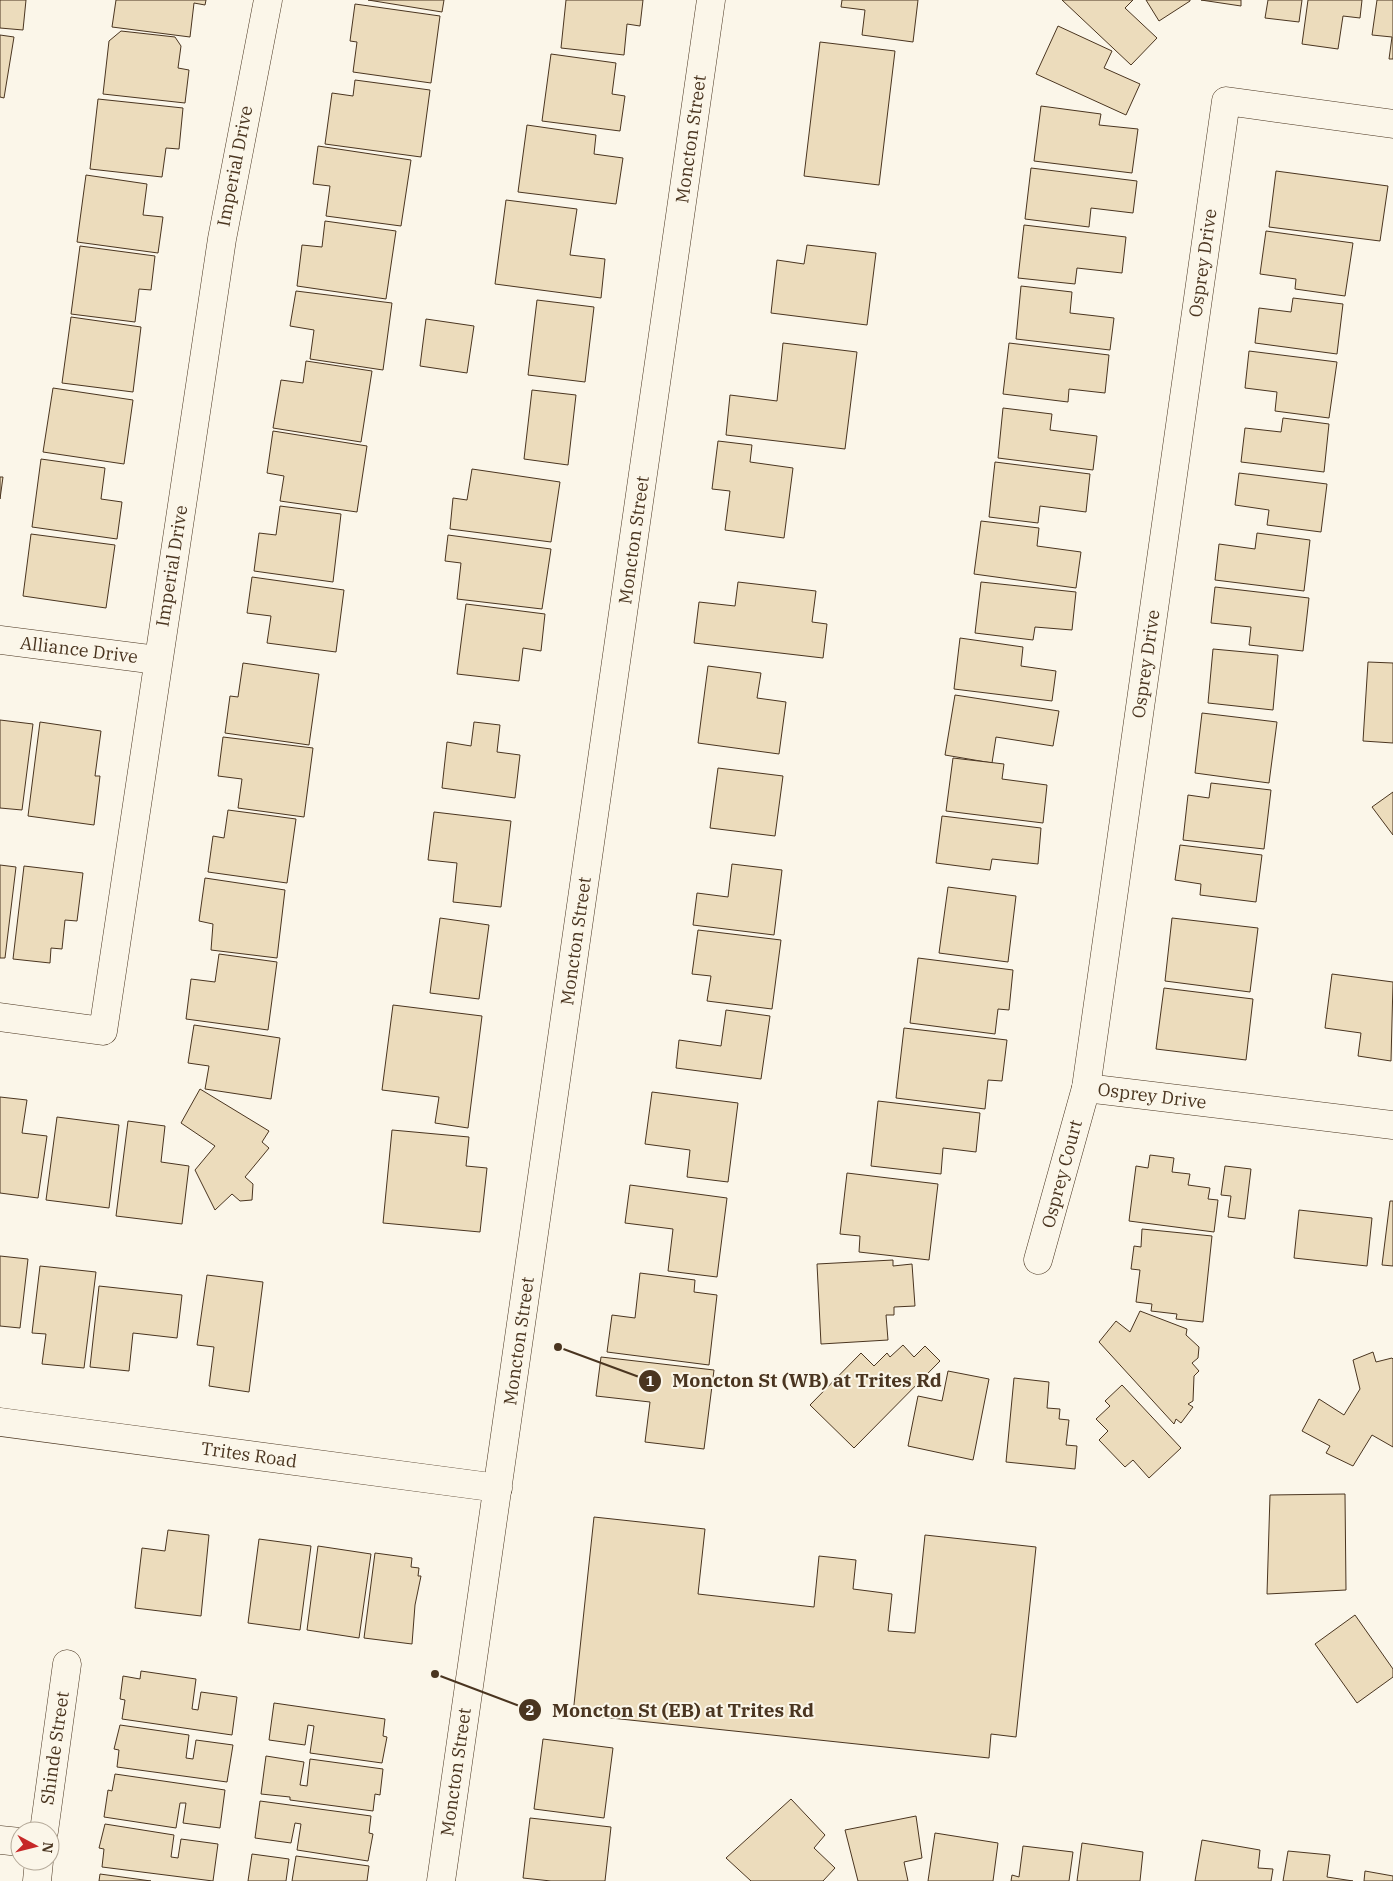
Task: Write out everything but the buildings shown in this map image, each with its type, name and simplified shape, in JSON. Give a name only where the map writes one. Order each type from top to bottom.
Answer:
[{"type":"street","name":"Imperial Drive","points":[[0,1017],[103,1031],[157,660],[222,239],[268,0]]},
{"type":"street","name":"Moncton Street","points":[[441,1881],[711,0]]},
{"type":"street","name":"Osprey Drive","points":[[1393,124],[1226,101],[1086,1088],[1393,1125]]},
{"type":"street","name":"Alliance Drive","points":[[0,640],[157,660]]},
{"type":"street","name":"Osprey Court","points":[[1038,1260],[1086,1088]]},
{"type":"street","name":"Trites Road","points":[[0,1422],[498,1488]]},
{"type":"street","name":"Shinde Street","points":[[45,1821],[67,1664]]},
{"type":"place","name":"Moncton St (WB) at Trites Rd","points":[[558,1347]]},
{"type":"place","name":"Moncton St (EB) at Trites Rd","points":[[435,1674]]}]
